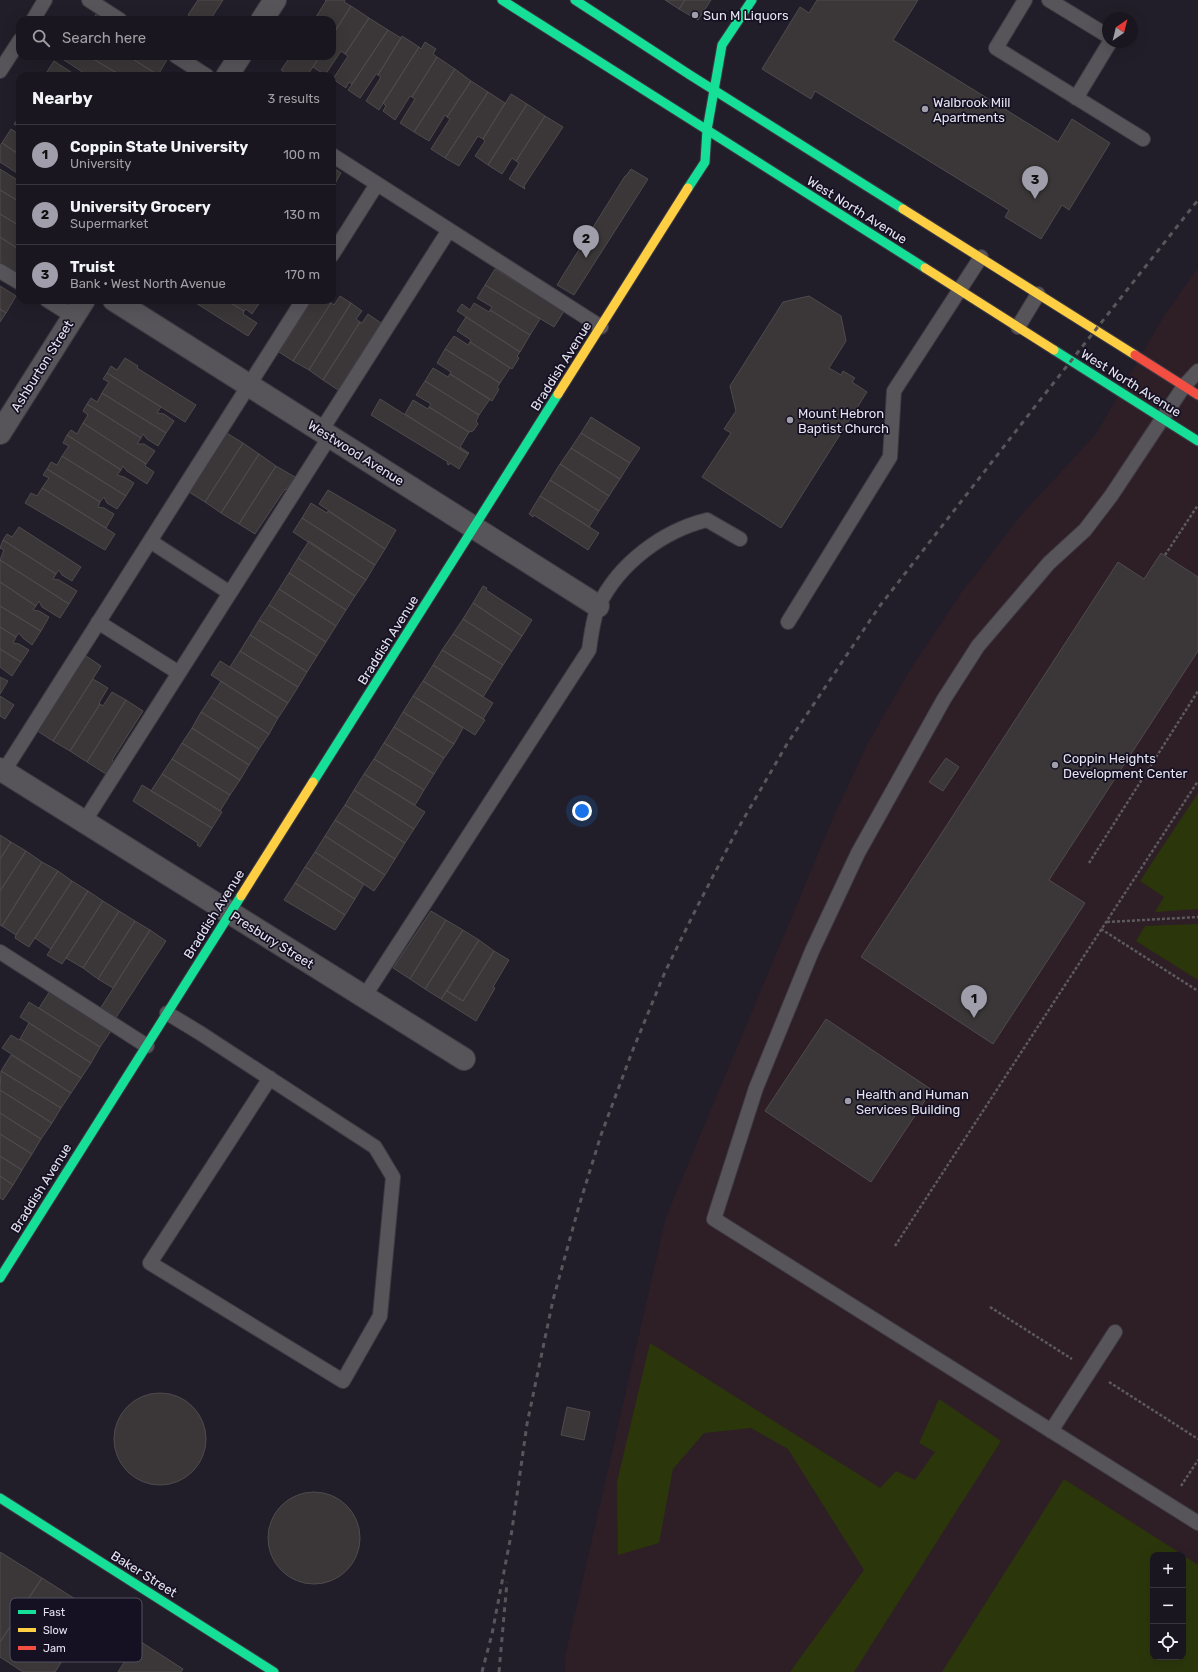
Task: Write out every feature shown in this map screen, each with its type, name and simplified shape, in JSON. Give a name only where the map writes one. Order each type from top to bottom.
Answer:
[{"type":"street","points":[[265,16],[275,0]]},
{"type":"street","name":"West North Avenue","points":[[502,0],[1198,441]]},
{"type":"street","name":"West North Avenue","points":[[575,0],[1198,395]]},
{"type":"street","name":"Braddish Avenue","points":[[0,1278],[705,162],[707,130],[722,45],[752,0]]},
{"type":"street","points":[[230,72],[237,60]]},
{"type":"street","name":"Westwood Avenue","points":[[120,304],[598,606]]},
{"type":"street","name":"Ashburton Street","points":[[0,433],[79,308]]},
{"type":"street","name":"Presbury Street","points":[[2,770],[464,1059]]},
{"type":"street","name":"Baker Street","points":[[0,1498],[274,1672]]},
{"type":"lane","points":[[35,16],[45,0]]},
{"type":"lane","points":[[88,0],[114,16]]},
{"type":"lane","points":[[1025,0],[996,48],[1143,139]]},
{"type":"lane","points":[[1049,0],[1102,32]]},
{"type":"lane","points":[[0,71],[16,46]]},
{"type":"lane","points":[[1076,98],[1106,48]]},
{"type":"lane","points":[[182,60],[202,72]]},
{"type":"lane","points":[[336,158],[601,327]]},
{"type":"lane","points":[[336,248],[377,184]]},
{"type":"lane","points":[[84,822],[230,593],[449,230]]},
{"type":"lane","points":[[788,622],[890,458],[894,392],[981,257]]},
{"type":"lane","points":[[0,271],[16,281]]},
{"type":"lane","points":[[1018,327],[1038,294]]},
{"type":"lane","points":[[63,304],[79,308]]},
{"type":"lane","points":[[2,770],[150,542],[300,304]]},
{"type":"lane","points":[[1198,371],[1184,386],[1111,496],[1085,530],[1049,563],[978,646],[940,706],[858,854],[812,951],[756,1088],[714,1219],[1198,1523]]},
{"type":"lane","points":[[364,997],[589,650],[598,606],[618,574],[650,545],[694,523],[707,520],[740,538]]},
{"type":"lane","points":[[150,542],[230,593]]},
{"type":"lane","points":[[98,622],[179,673]]},
{"type":"lane","points":[[0,952],[147,1046]]},
{"type":"lane","points":[[167,1013],[270,1078],[375,1147],[393,1177],[380,1316],[343,1381],[150,1264],[270,1078]]},
{"type":"lane","points":[[1052,1431],[1115,1332]]},
{"type":"path","points":[[1165,555],[1198,505]]},
{"type":"path","points":[[1089,863],[1198,691]]},
{"type":"path","points":[[895,1246],[1198,781]]},
{"type":"path","points":[[1107,922],[1198,917]]},
{"type":"path","points":[[1101,929],[1198,991]]},
{"type":"path","points":[[990,1307],[1074,1360]]},
{"type":"path","points":[[1106,1380],[1198,1439]]},
{"type":"path","points":[[1168,1504],[1198,1460]]},
{"type":"shaded area","points":[[1198,268],[1198,1672],[565,1672],[565,1657],[666,1217],[833,818],[868,743],[910,670],[961,593],[1022,514],[1096,434],[1165,314]]},
{"type":"green space","points":[[1198,793],[1198,909],[1155,912],[1164,897],[1140,881]]},
{"type":"green space","points":[[1198,924],[1198,980],[1136,941],[1145,926]]},
{"type":"green space","points":[[650,1343],[880,1488],[896,1471],[915,1480],[935,1452],[919,1443],[939,1399],[1001,1441],[854,1672],[790,1672],[864,1570],[788,1449],[751,1428],[704,1433],[673,1469],[659,1543],[618,1555],[617,1482]]},
{"type":"green space","points":[[1064,1479],[1178,1552],[1150,1552],[1150,1660],[1186,1660],[1186,1557],[1198,1565],[1198,1672],[942,1672]]},
{"type":"building","points":[[198,0],[223,0],[213,16],[188,15]]},
{"type":"building","points":[[325,0],[345,0],[344,2],[351,6],[336,30],[336,16],[317,16],[326,1]]},
{"type":"building","points":[[665,0],[685,0],[679,9]]},
{"type":"building","name":"Sun M Liquors","points":[[685,0],[711,0],[698,20],[679,9]]},
{"type":"building","name":"Walbrook Mill Apartments","points":[[817,0],[918,0],[893,40],[1058,142],[1072,119],[1110,143],[1069,210],[1062,205],[1041,239],[1005,217],[1009,210],[815,91],[811,99],[762,69],[800,7],[809,13]]},
{"type":"building","points":[[351,6],[369,18],[345,54],[341,51],[336,58],[336,30]]},
{"type":"building","points":[[97,13],[102,16],[95,16]]},
{"type":"building","points":[[369,18],[388,30],[352,84],[349,82],[346,88],[336,81],[336,74],[348,56],[345,54]]},
{"type":"building","points":[[388,30],[401,38],[378,75],[376,74],[360,98],[348,90]]},
{"type":"building","points":[[402,36],[419,47],[379,110],[366,101],[381,77],[378,75]]},
{"type":"building","points":[[425,42],[436,49],[433,54],[437,57],[412,97],[410,96],[395,120],[383,111],[386,106],[383,103],[419,47],[421,49]]},
{"type":"building","points":[[437,57],[455,69],[414,132],[400,123],[415,99],[412,97]]},
{"type":"building","points":[[64,60],[95,60],[115,72],[82,72]]},
{"type":"building","points":[[95,60],[134,60],[153,72],[115,72]]},
{"type":"building","points":[[134,60],[167,60],[160,72],[153,72]]},
{"type":"building","points":[[288,60],[317,60],[310,72],[284,72],[281,70]]},
{"type":"building","points":[[317,60],[335,60],[327,72],[320,72],[313,67]]},
{"type":"building","points":[[54,61],[71,72],[47,72]]},
{"type":"building","points":[[455,69],[471,81],[447,117],[445,115],[429,141],[414,132]]},
{"type":"building","points":[[471,81],[488,92],[445,158],[431,149],[450,119],[447,117]]},
{"type":"building","points":[[488,92],[505,103],[483,139],[478,136],[459,166],[445,158]]},
{"type":"building","points":[[511,94],[527,104],[488,165],[475,156],[485,141],[483,139]]},
{"type":"building","points":[[527,104],[545,116],[516,161],[512,158],[502,174],[488,165]]},
{"type":"building","points":[[545,116],[563,127],[524,186],[525,189],[509,179],[519,163],[516,161]]},
{"type":"building","points":[[11,129],[16,132],[16,152],[2,143]]},
{"type":"building","points":[[2,143],[16,152],[16,172],[0,162],[0,146]]},
{"type":"building","points":[[0,169],[16,179],[16,200],[0,190]]},
{"type":"building","points":[[631,169],[648,179],[574,295],[557,285],[625,176]]},
{"type":"building","points":[[336,170],[341,173],[336,182]]},
{"type":"building","points":[[0,190],[16,200],[16,224],[0,214]]},
{"type":"building","points":[[0,214],[16,224],[16,247],[0,237]]},
{"type":"building","points":[[0,237],[16,247],[16,273],[0,263]]},
{"type":"building","points":[[495,269],[564,311],[554,327],[485,285]]},
{"type":"building","points":[[485,285],[540,319],[530,335],[490,310],[492,307],[477,298]]},
{"type":"building","points":[[0,286],[16,296],[6,313],[0,309]]},
{"type":"building","points":[[340,296],[351,303],[309,370],[293,361],[330,304],[334,305]]},
{"type":"building","name":"Mount Hebron Baptist Church","points":[[809,296],[841,316],[846,341],[829,368],[841,375],[843,371],[855,378],[852,382],[867,392],[781,528],[702,477],[731,433],[724,429],[736,411],[730,386],[783,302]]},
{"type":"building","points":[[351,303],[362,311],[356,319],[360,322],[323,380],[309,370]]},
{"type":"building","points":[[474,303],[489,312],[490,310],[530,335],[520,352],[457,311],[462,304],[470,310]]},
{"type":"building","points":[[197,304],[233,304],[244,311],[243,314],[257,323],[248,336]]},
{"type":"building","points":[[233,304],[259,304],[252,314],[246,309],[244,311]]},
{"type":"building","points":[[309,304],[330,304],[293,361],[279,352]]},
{"type":"building","points":[[0,309],[6,313],[0,322]]},
{"type":"building","points":[[368,314],[381,323],[338,390],[323,380],[360,322],[362,323]]},
{"type":"building","points":[[466,317],[520,352],[517,356],[519,358],[512,369],[470,342],[471,340],[457,331]]},
{"type":"building","points":[[454,336],[468,345],[470,342],[510,368],[500,383],[445,349]]},
{"type":"building","points":[[445,349],[500,383],[497,388],[499,389],[492,401],[450,374],[451,372],[437,363]]},
{"type":"building","points":[[125,358],[138,366],[137,368],[196,405],[185,422],[107,373],[111,366],[117,370]]},
{"type":"building","points":[[433,368],[448,377],[450,374],[490,399],[479,415],[425,381]]},
{"type":"building","points":[[107,373],[161,407],[157,413],[164,414],[174,421],[166,433],[102,393],[109,382],[103,379]]},
{"type":"building","points":[[425,381],[479,415],[476,421],[478,424],[473,431],[469,432],[429,407],[431,404],[416,395]]},
{"type":"building","points":[[102,393],[166,433],[158,446],[147,439],[143,434],[141,438],[87,404],[91,398],[97,402]]},
{"type":"building","points":[[380,399],[468,454],[459,469],[450,463],[449,465],[447,464],[448,462],[371,415]]},
{"type":"building","points":[[413,400],[428,409],[429,407],[469,432],[460,447],[469,453],[468,454],[405,414]]},
{"type":"building","points":[[87,404],[141,438],[137,444],[144,444],[155,451],[146,464],[83,423],[88,415],[83,411]]},
{"type":"building","points":[[591,417],[640,448],[630,463],[581,433]]},
{"type":"building","points":[[83,423],[146,464],[145,466],[154,472],[147,484],[127,471],[123,466],[121,470],[67,435],[71,430],[77,434]]},
{"type":"building","points":[[225,432],[243,443],[205,502],[189,492],[218,447],[216,446]]},
{"type":"building","points":[[581,433],[630,463],[620,479],[571,448]]},
{"type":"building","points":[[67,435],[121,470],[117,475],[134,483],[126,496],[62,456],[69,446],[63,443]]},
{"type":"building","points":[[243,443],[259,454],[221,513],[205,502]]},
{"type":"building","points":[[571,448],[620,479],[609,496],[560,464]]},
{"type":"building","points":[[259,454],[276,466],[239,524],[221,513]]},
{"type":"building","points":[[62,456],[126,496],[117,509],[107,503],[104,497],[100,502],[47,469],[51,462],[57,465]]},
{"type":"building","points":[[560,464],[609,496],[599,511],[550,480]]},
{"type":"building","points":[[276,466],[295,477],[286,490],[285,489],[255,534],[239,524]]},
{"type":"building","points":[[47,469],[100,502],[98,507],[104,508],[114,514],[106,528],[42,488],[49,478],[43,475]]},
{"type":"building","points":[[550,480],[599,511],[589,527],[540,496]]},
{"type":"building","points":[[42,488],[115,534],[105,550],[25,503],[31,493],[37,496]]},
{"type":"building","points":[[328,490],[396,530],[385,549],[319,504]]},
{"type":"building","points":[[540,496],[599,533],[588,550],[534,515],[533,517],[529,514]]},
{"type":"building","points":[[311,503],[327,513],[328,511],[385,549],[375,565],[302,518]]},
{"type":"building","points":[[302,518],[375,565],[366,580],[293,532]]},
{"type":"building","points":[[19,527],[81,567],[72,581],[62,575],[59,570],[56,574],[3,540],[7,534],[12,537]]},
{"type":"building","points":[[3,540],[56,574],[53,579],[59,580],[77,591],[69,604],[0,560],[4,550],[0,548]]},
{"type":"building","points":[[309,541],[366,580],[355,596],[298,558]]},
{"type":"building","name":"Coppin Heights Development Center","points":[[1161,553],[1198,577],[1198,651],[1049,880],[1085,903],[993,1044],[861,957],[1118,562],[1144,579]]},
{"type":"building","points":[[298,558],[355,596],[346,610],[289,573]]},
{"type":"building","points":[[0,560],[69,604],[60,618],[42,607],[39,601],[36,606],[0,582]]},
{"type":"building","points":[[289,573],[346,610],[336,626],[279,589]]},
{"type":"building","points":[[0,582],[36,606],[33,610],[39,611],[49,617],[41,631],[0,606]]},
{"type":"building","points":[[483,586],[487,588],[486,590],[532,620],[522,636],[473,603]]},
{"type":"building","points":[[279,589],[336,626],[326,642],[269,605]]},
{"type":"building","points":[[473,603],[522,636],[512,651],[463,619]]},
{"type":"building","points":[[269,605],[326,642],[317,656],[259,620]]},
{"type":"building","points":[[0,606],[41,631],[32,645],[19,633],[16,637],[0,627]]},
{"type":"building","points":[[463,619],[512,651],[503,665],[453,634]]},
{"type":"building","points":[[259,620],[317,656],[307,672],[250,635]]},
{"type":"building","points":[[0,627],[16,637],[13,643],[19,644],[29,650],[21,662],[0,649]]},
{"type":"building","points":[[453,634],[503,665],[493,681],[442,650]]},
{"type":"building","points":[[250,635],[307,672],[298,687],[240,651]]},
{"type":"building","points":[[0,649],[21,662],[12,676],[0,667]]},
{"type":"building","points":[[442,650],[493,681],[483,697],[433,665]]},
{"type":"building","points":[[240,651],[298,687],[288,703],[230,667]]},
{"type":"building","points":[[86,656],[101,666],[53,741],[36,730]]},
{"type":"building","points":[[220,661],[288,703],[278,718],[211,675]]},
{"type":"building","points":[[433,665],[493,703],[483,719],[423,681]]},
{"type":"building","points":[[0,677],[8,681],[0,694]]},
{"type":"building","points":[[93,679],[108,688],[99,703],[100,704],[70,751],[53,741]]},
{"type":"building","points":[[221,681],[278,718],[269,734],[211,697]]},
{"type":"building","points":[[423,681],[485,720],[475,735],[413,696]]},
{"type":"building","points":[[112,692],[126,700],[87,762],[70,751],[100,704],[103,706]]},
{"type":"building","points":[[0,696],[14,705],[5,719],[0,716]]},
{"type":"building","points":[[413,696],[463,728],[454,744],[403,712]]},
{"type":"building","points":[[211,697],[269,734],[259,749],[201,712]]},
{"type":"building","points":[[126,700],[143,711],[112,760],[114,762],[106,774],[87,762]]},
{"type":"building","points":[[201,712],[259,749],[249,765],[192,728]]},
{"type":"building","points":[[403,712],[454,744],[444,758],[394,727]]},
{"type":"building","points":[[394,727],[444,758],[434,774],[384,743]]},
{"type":"building","points":[[192,728],[249,765],[240,780],[182,743]]},
{"type":"building","points":[[182,743],[240,780],[230,795],[172,759]]},
{"type":"building","points":[[384,743],[434,774],[424,790],[374,759]]},
{"type":"building","points":[[946,758],[959,767],[943,791],[929,782]]},
{"type":"building","points":[[172,759],[230,795],[220,811],[162,774]]},
{"type":"building","points":[[374,759],[424,790],[415,805],[364,774]]},
{"type":"building","points":[[162,774],[222,812],[212,828],[151,791]]},
{"type":"building","points":[[364,774],[425,812],[414,829],[354,790]]},
{"type":"building","points":[[142,785],[212,828],[200,847],[197,845],[198,843],[133,801]]},
{"type":"building","points":[[354,790],[414,829],[405,843],[345,805]]},
{"type":"building","points":[[345,805],[405,843],[395,859],[335,820]]},
{"type":"building","points":[[335,820],[395,859],[385,875],[325,836]]},
{"type":"building","points":[[0,835],[11,842],[0,859]]},
{"type":"building","points":[[325,836],[385,875],[374,891],[315,852]]},
{"type":"building","points":[[11,842],[26,851],[0,891],[0,859]]},
{"type":"building","points":[[26,851],[42,862],[2,926],[0,925],[0,891]]},
{"type":"building","points":[[315,852],[364,884],[355,899],[305,867]]},
{"type":"building","points":[[42,862],[58,871],[16,935],[2,926]]},
{"type":"building","points":[[305,867],[355,899],[345,915],[295,883]]},
{"type":"building","points":[[58,871],[72,881],[29,947],[15,938],[16,935]]},
{"type":"building","points":[[72,881],[88,891],[51,949],[35,938]]},
{"type":"building","points":[[295,883],[345,915],[335,930],[284,900]]},
{"type":"building","points":[[88,891],[103,901],[62,964],[47,955]]},
{"type":"building","points":[[103,901],[119,911],[83,968],[66,958]]},
{"type":"building","points":[[119,911],[135,921],[98,979],[83,968]]},
{"type":"building","points":[[431,911],[446,920],[410,979],[393,968]]},
{"type":"building","points":[[446,920],[463,930],[425,989],[410,979]]},
{"type":"building","points":[[135,921],[150,930],[113,988],[98,979]]},
{"type":"building","points":[[150,930],[166,941],[115,1019],[100,1009]]},
{"type":"building","points":[[463,930],[479,940],[441,999],[425,989]]},
{"type":"building","points":[[479,940],[494,951],[463,1001],[447,991]]},
{"type":"building","points":[[494,951],[509,960],[493,987],[495,988],[476,1021],[441,999],[447,991],[463,1001]]},
{"type":"building","points":[[50,991],[111,1031],[100,1047],[39,1008]]},
{"type":"building","points":[[29,1002],[100,1047],[91,1063],[20,1017]]},
{"type":"building","name":"Health and Human Services Building","points":[[826,1019],[932,1090],[871,1182],[765,1111]]},
{"type":"building","points":[[29,1023],[91,1063],[81,1078],[20,1039]]},
{"type":"building","points":[[11,1035],[19,1040],[20,1039],[81,1078],[71,1093],[2,1048]]},
{"type":"building","points":[[11,1055],[71,1093],[61,1108],[1,1071]]},
{"type":"building","points":[[1,1071],[61,1108],[52,1123],[0,1090]]},
{"type":"building","points":[[0,1090],[52,1123],[41,1139],[0,1113]]},
{"type":"building","points":[[0,1113],[41,1139],[32,1154],[0,1134]]},
{"type":"building","points":[[0,1134],[32,1154],[22,1170],[0,1156]]},
{"type":"building","points":[[0,1156],[22,1170],[13,1185],[0,1176]]},
{"type":"building","points":[[0,1176],[13,1185],[3,1200],[0,1198]]},
{"type":"building","points":[[160,1393],[178,1397],[192,1407],[202,1421],[206,1439],[202,1457],[192,1471],[178,1481],[160,1485],[142,1481],[128,1471],[118,1457],[114,1439],[118,1421],[128,1407],[142,1397]]},
{"type":"building","points":[[567,1407],[590,1412],[584,1440],[561,1435]]},
{"type":"building","points":[[314,1492],[332,1495],[347,1505],[357,1520],[360,1538],[357,1556],[347,1571],[332,1581],[314,1584],[296,1581],[281,1571],[271,1556],[268,1538],[271,1520],[281,1505],[296,1495]]},
{"type":"building","points":[[0,1552],[42,1578],[29,1598],[10,1598],[10,1627],[0,1642]]},
{"type":"building","points":[[42,1578],[74,1598],[29,1598]]},
{"type":"building","points":[[10,1627],[10,1662],[61,1662],[55,1672],[23,1672],[0,1657],[0,1642]]},
{"type":"building","points":[[142,1643],[183,1669],[181,1672],[118,1672],[124,1662],[142,1662]]},
{"type":"railway","points":[[482,1672],[492,1634],[512,1530],[527,1424],[553,1300],[579,1206],[601,1135],[632,1052],[665,972],[736,832],[787,744],[879,607],[1198,200]]},
{"type":"railway","points":[[499,1672],[507,1582]]},
{"type":"traffic: fast","points":[[502,0],[925,268]]},
{"type":"traffic: fast","points":[[575,0],[690,75],[903,209]]},
{"type":"traffic: fast","points":[[688,188],[705,162],[707,130],[722,45],[752,0]]},
{"type":"traffic: fast","points":[[1054,350],[1198,441]]},
{"type":"traffic: fast","points":[[313,782],[558,394]]},
{"type":"traffic: fast","points":[[0,1278],[241,896]]},
{"type":"traffic: fast","points":[[0,1498],[274,1672]]},
{"type":"traffic: slow","points":[[558,394],[688,188]]},
{"type":"traffic: slow","points":[[903,209],[1135,355]]},
{"type":"traffic: slow","points":[[925,268],[1054,350]]},
{"type":"traffic: slow","points":[[241,896],[313,782]]},
{"type":"traffic: jam","points":[[1135,355],[1198,395]]},
{"type":"place","name":"Sun M Liquors","points":[[695,15]]},
{"type":"place","name":"Walbrook Mill Apartments","points":[[925,109]]},
{"type":"place","name":"Truist","points":[[1035,199]]},
{"type":"place","name":"University Grocery","points":[[586,258]]},
{"type":"place","name":"Mount Hebron Baptist Church","points":[[790,420]]},
{"type":"place","name":"Coppin Heights Development Center","points":[[1055,765]]},
{"type":"place","name":"Coppin State University","points":[[974,1018]]},
{"type":"place","name":"Health and Human Services Building","points":[[848,1101]]}]
